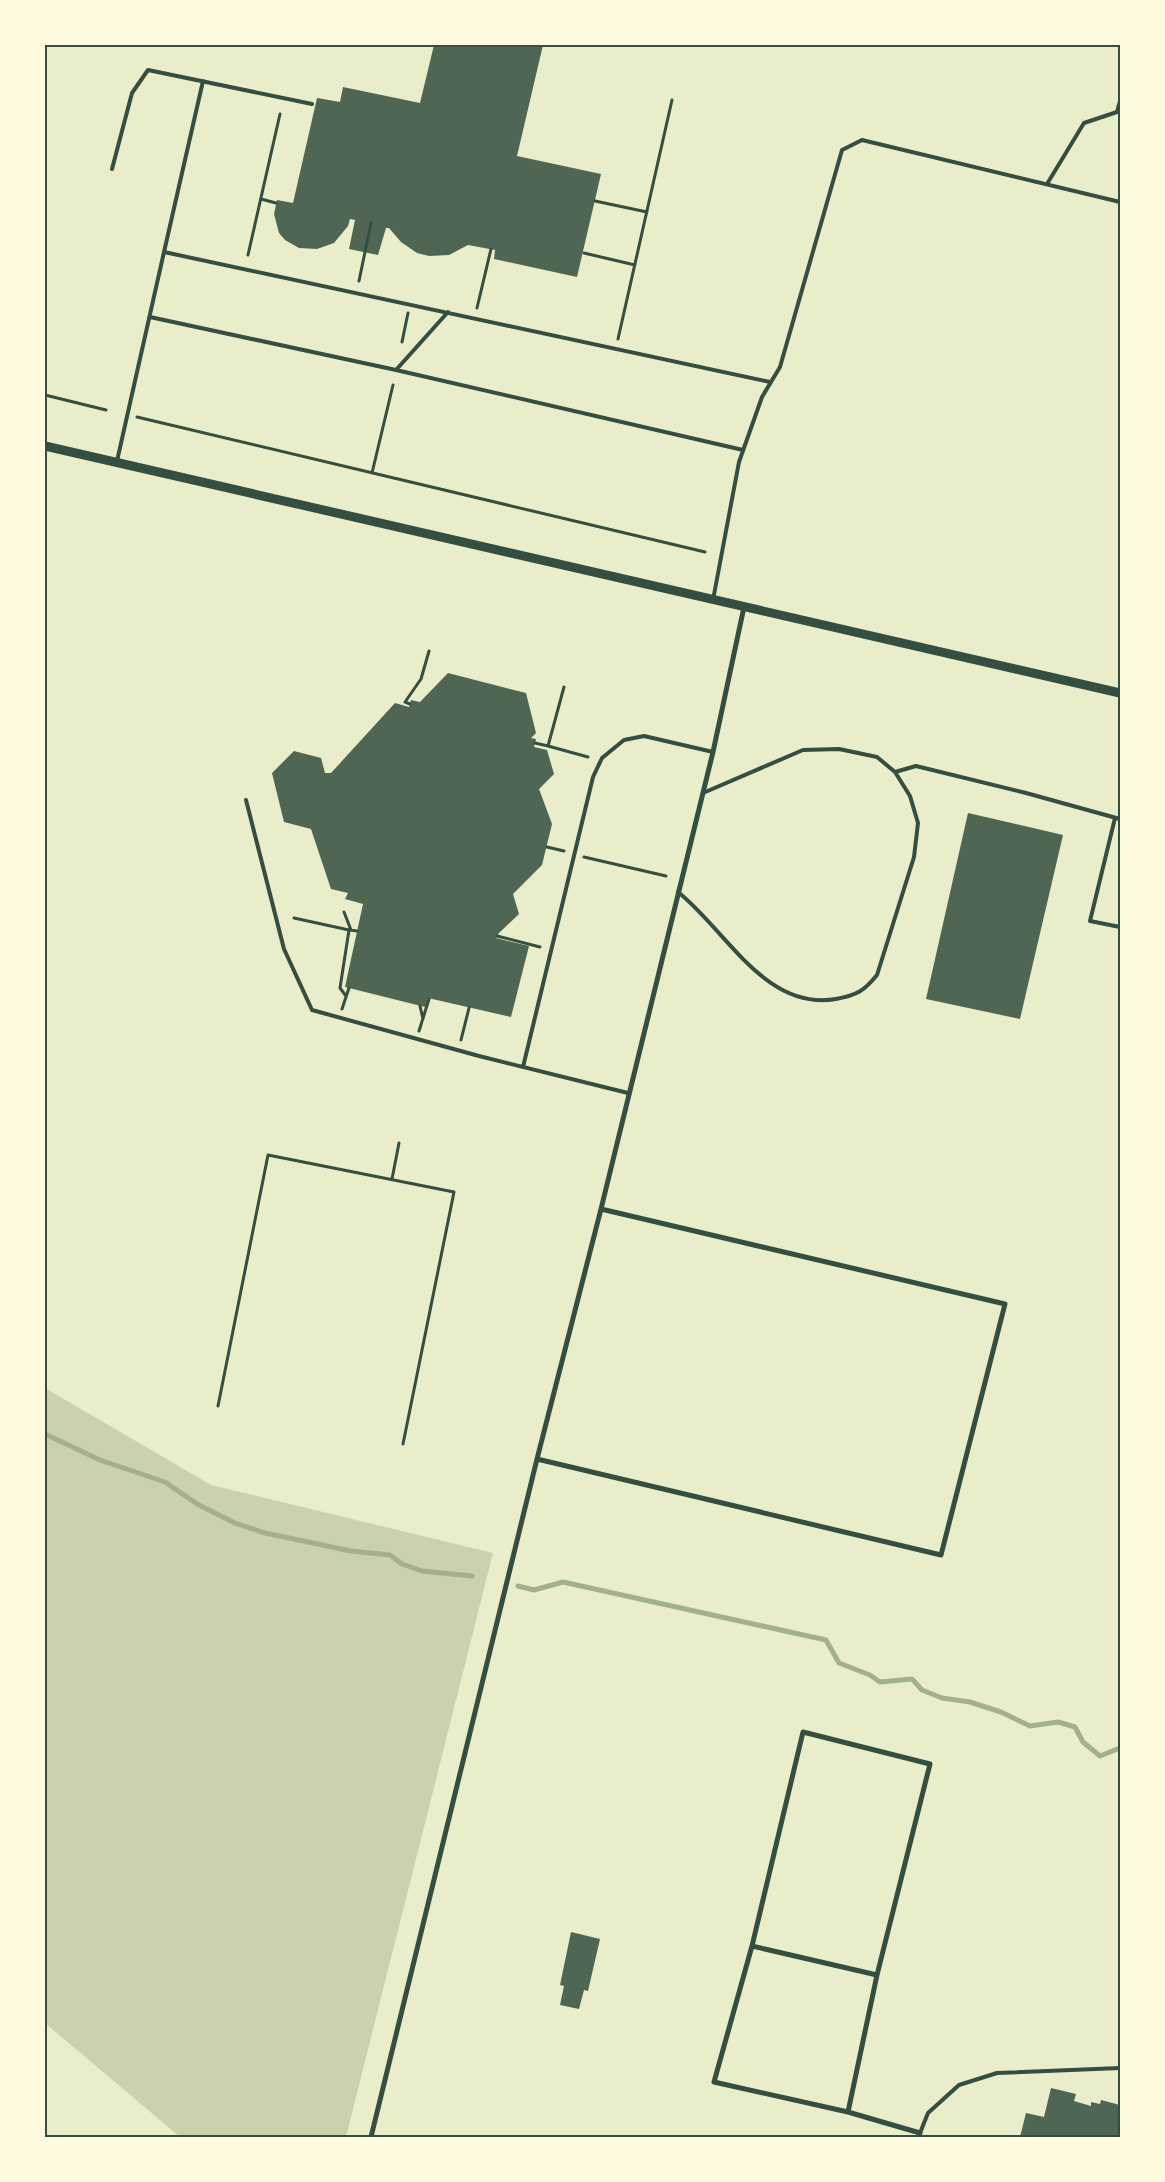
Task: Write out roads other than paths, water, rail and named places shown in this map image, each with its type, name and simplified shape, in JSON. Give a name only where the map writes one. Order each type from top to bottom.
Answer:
[{"type":"street","points":[[45,446],[1120,693]]},
{"type":"street","points":[[371,2137],[713,752],[744,607]]},
{"type":"street","points":[[537,1459],[941,1555],[1005,1304],[601,1209]]},
{"type":"street","points":[[848,2112],[877,1974],[930,1764],[803,1732],[752,1946],[714,2082],[848,2112],[919,2135]]},
{"type":"street","points":[[752,1946],[877,1974]]},
{"type":"lane","points":[[112,169],[132,93],[148,70],[312,104]]},
{"type":"lane","points":[[116,462],[203,81]]},
{"type":"lane","points":[[1047,184],[1084,123],[1117,112],[1120,101]]},
{"type":"lane","points":[[713,600],[739,462],[762,396],[780,366],[842,150],[862,140],[1120,202]]},
{"type":"lane","points":[[164,252],[770,382]]},
{"type":"lane","points":[[396,370],[448,312]]},
{"type":"lane","points":[[150,317],[396,370],[743,450]]},
{"type":"lane","points":[[523,1067],[593,777],[602,758],[624,740],[644,736],[713,752]]},
{"type":"lane","points":[[678,892],[697,907],[741,956],[770,984],[810,1000],[829,1000],[848,997],[864,990],[877,975],[914,857],[918,822],[910,796],[896,772],[877,757],[839,749],[803,750],[703,793]]},
{"type":"lane","points":[[896,772],[916,766],[1026,793],[1118,819],[1090,921],[1120,927]]},
{"type":"lane","points":[[246,800],[284,949],[312,1010],[523,1067],[628,1093]]},
{"type":"lane","points":[[919,2135],[928,2113],[959,2085],[968,2082],[996,2073],[1120,2068]]},
{"type":"waterway","points":[[45,1434],[100,1460],[165,1482],[197,1504],[235,1523],[265,1533],[351,1551],[390,1555],[402,1564],[422,1571],[472,1576]]},
{"type":"waterway","points":[[518,1586],[534,1590],[563,1582],[826,1640],[839,1663],[870,1675],[880,1682],[912,1679],[922,1690],[942,1698],[970,1702],[1001,1712],[1030,1726],[1058,1722],[1075,1727],[1083,1742],[1100,1756],[1120,1748]]}]
